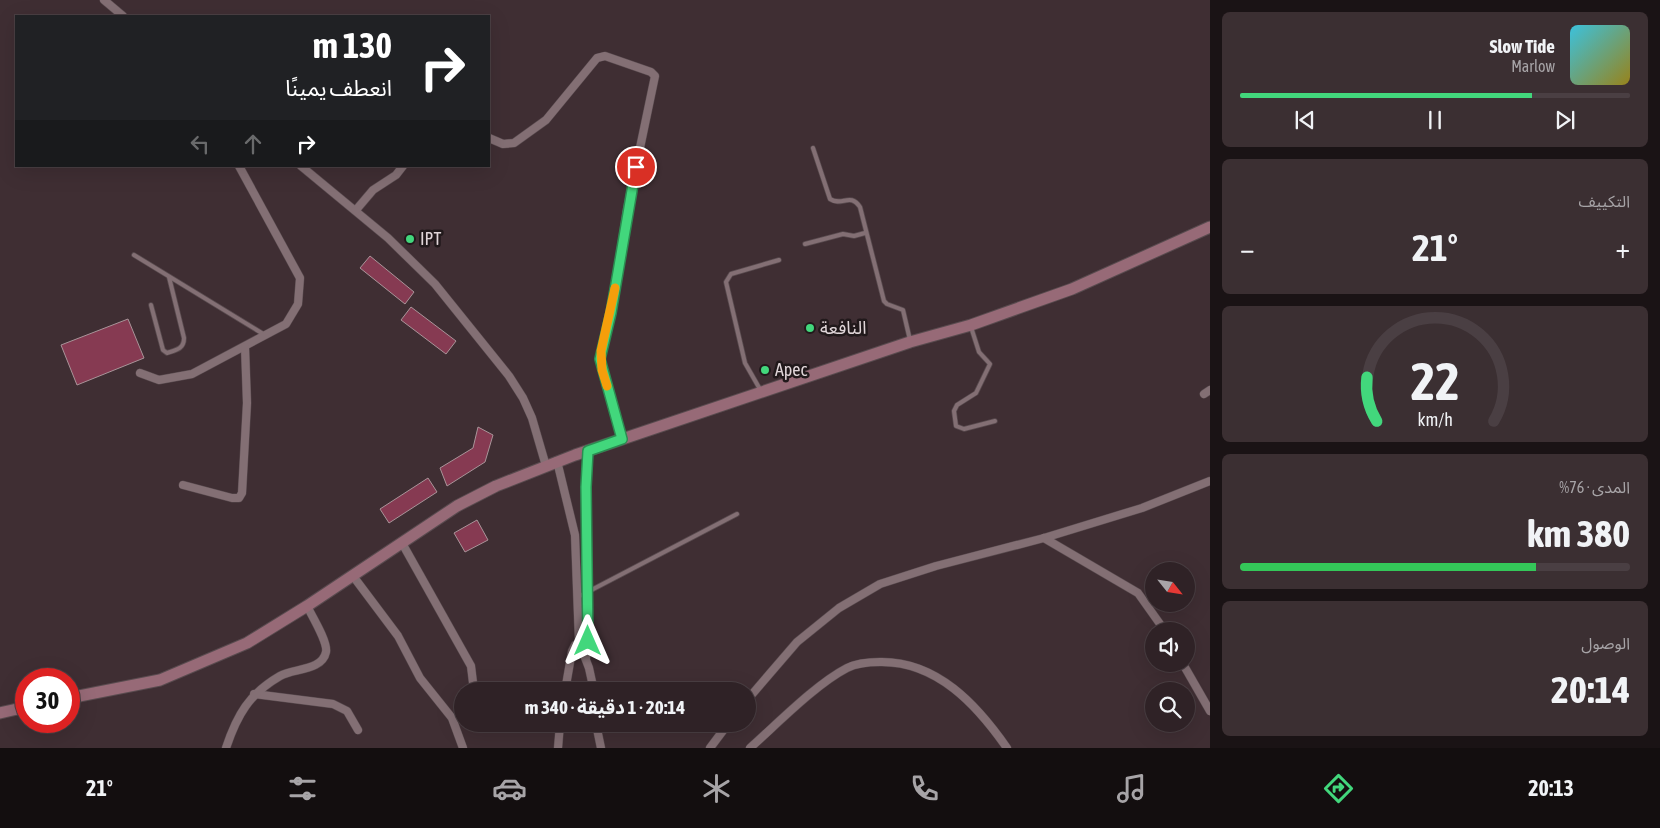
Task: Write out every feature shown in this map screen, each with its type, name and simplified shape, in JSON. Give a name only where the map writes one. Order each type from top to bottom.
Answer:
[{"type":"main road","points":[[80,696],[133,686],[186,670],[247,643],[308,606],[473,498],[552,464],[910,342],[971,325],[1082,285],[1210,227]]},
{"type":"main road","points":[[0,713],[15,710]]},
{"type":"street","points":[[104,0],[122,15]]},
{"type":"street","points":[[490,138],[504,144],[514,143],[546,120],[598,58],[605,56],[651,72],[655,76],[628,210],[611,313],[601,351],[602,370],[622,439]]},
{"type":"street","points":[[140,373],[159,380],[192,374],[267,336],[286,324],[298,304],[300,278],[240,167]]},
{"type":"street","points":[[303,167],[356,210],[427,275],[508,376],[523,398],[552,464],[575,535],[579,642],[592,682]]},
{"type":"street","points":[[356,210],[373,190],[396,175],[402,167]]},
{"type":"street","points":[[183,484],[232,498],[238,498],[242,494],[247,403],[246,347]]},
{"type":"street","points":[[586,660],[588,641],[586,487],[588,451]]},
{"type":"street","points":[[756,690],[797,642],[825,618],[860,594],[880,584],[936,566],[1044,538],[1142,508],[1210,482]]},
{"type":"street","points":[[1044,538],[1138,593],[1159,622]]},
{"type":"street","points":[[402,543],[470,666],[473,682]]},
{"type":"street","points":[[577,566],[588,565]]},
{"type":"street","points":[[353,576],[398,636],[420,678],[452,718],[463,748]]},
{"type":"street","points":[[226,748],[238,715],[254,694],[280,676],[293,670],[318,665],[324,658],[325,644],[308,606]]},
{"type":"street","points":[[579,642],[588,641]]},
{"type":"street","points":[[566,682],[570,658],[579,642]]},
{"type":"street","points":[[750,748],[836,675],[857,664],[883,662],[913,666],[946,682],[974,706],[1007,748]]},
{"type":"street","points":[[1188,672],[1210,711]]},
{"type":"street","points":[[254,694],[332,704],[347,711],[358,730]]},
{"type":"street","points":[[558,748],[559,732]]},
{"type":"street","points":[[598,732],[601,748]]},
{"type":"street","points":[[710,748],[722,732]]},
{"type":"lane","points":[[813,148],[830,200],[836,202],[856,201],[860,208],[884,301],[903,310],[910,342]]},
{"type":"lane","points":[[805,244],[844,234],[854,236],[865,233]]},
{"type":"lane","points":[[134,255],[267,336]]},
{"type":"lane","points":[[762,394],[745,363],[726,282],[731,274],[779,260]]},
{"type":"lane","points":[[150,305],[163,350],[167,353],[179,349],[184,344],[184,338],[169,277]]},
{"type":"lane","points":[[971,325],[979,352],[990,364],[976,393],[957,405],[954,411],[956,426],[964,429],[995,421]]},
{"type":"lane","points":[[578,597],[588,594],[737,514]]},
{"type":"building","points":[[370,256],[414,292],[405,304],[360,268]]},
{"type":"building","points":[[411,307],[456,341],[446,354],[401,320]]},
{"type":"building","points":[[128,319],[144,358],[77,385],[61,345]]},
{"type":"building","points":[[478,427],[493,435],[485,462],[447,486],[440,468],[473,448]]},
{"type":"building","points":[[428,478],[437,492],[389,523],[380,509]]},
{"type":"building","points":[[477,520],[488,540],[465,552],[454,533]]},
{"type":"slow traffic","points":[[607,386],[600,359],[615,288]]},
{"type":"place","name":"IPT","points":[[410,239]]},
{"type":"place","name":"النافعة","points":[[810,328]]},
{"type":"place","name":"Apec","points":[[765,370]]},
{"type":"route","points":[[588,641],[586,487],[588,451],[622,439],[600,359],[611,313],[636,167]]}]
